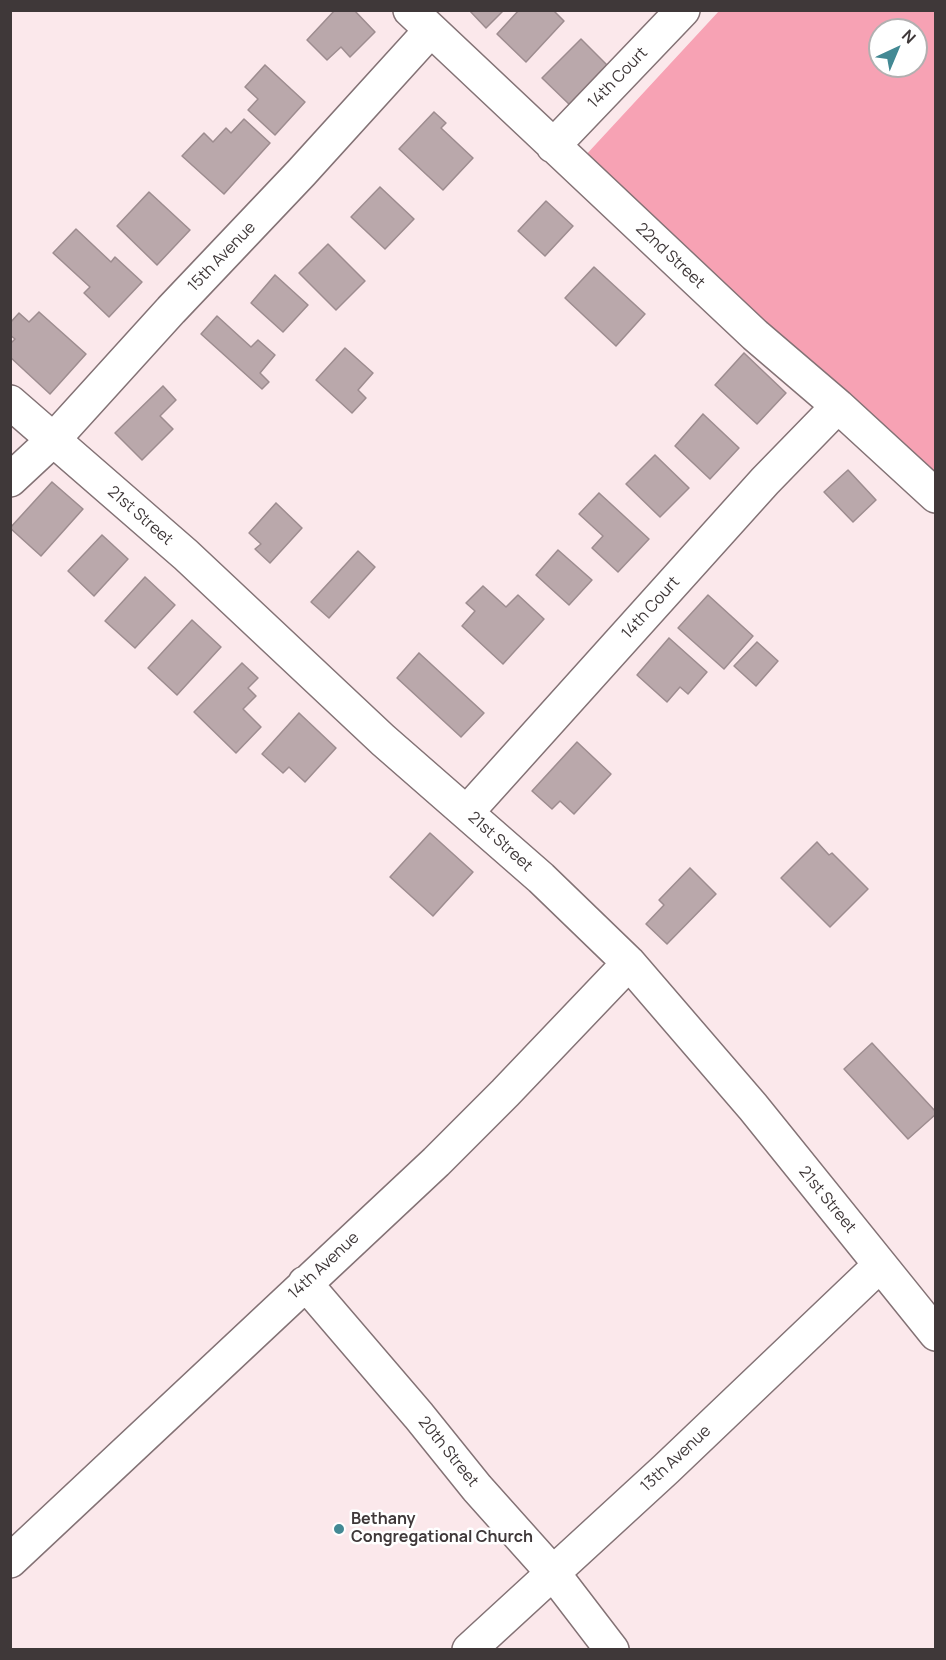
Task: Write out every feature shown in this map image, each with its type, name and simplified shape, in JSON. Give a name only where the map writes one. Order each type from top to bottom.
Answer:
[{"type":"street","name":"14th Court","points":[[553,146],[683,10]]},
{"type":"street","name":"22nd Street","points":[[420,21],[755,335],[838,406],[936,496]]},
{"type":"street","name":"15th Avenue","points":[[10,480],[52,440],[301,173],[420,21]]},
{"type":"street","name":"21st Street","points":[[10,402],[186,555],[383,740],[541,878],[629,963],[753,1107],[936,1334]]},
{"type":"street","name":"14th Court","points":[[467,812],[765,482],[838,406]]},
{"type":"street","name":"14th Avenue","points":[[10,1561],[435,1162],[497,1101],[629,963]]},
{"type":"street","name":"13th Avenue","points":[[469,1650],[666,1469],[879,1266]]},
{"type":"street","name":"20th Street","points":[[305,1283],[419,1416],[477,1488],[553,1573],[612,1650]]},
{"type":"shaded area","points":[[719,11],[935,11],[935,482],[584,157]]},
{"type":"building","points":[[335,10],[354,10],[375,32],[350,57],[341,47],[327,60],[307,40]]},
{"type":"building","points":[[469,10],[504,10],[486,28]]},
{"type":"building","points":[[519,10],[553,10],[564,21],[526,62],[497,34]]},
{"type":"building","points":[[581,39],[610,68],[572,107],[542,78]]},
{"type":"building","points":[[265,65],[305,102],[275,135],[248,110],[258,99],[245,87]]},
{"type":"building","points":[[434,112],[446,123],[441,128],[473,158],[443,190],[399,149]]},
{"type":"building","points":[[244,119],[270,143],[224,194],[182,156],[204,133],[213,142],[226,128],[231,133]]},
{"type":"building","points":[[380,187],[414,219],[385,249],[351,217]]},
{"type":"building","points":[[149,192],[190,230],[157,265],[117,226]]},
{"type":"building","points":[[546,201],[573,226],[545,256],[518,231]]},
{"type":"building","points":[[76,229],[111,262],[115,257],[142,282],[109,317],[84,293],[90,287],[53,253]]},
{"type":"building","points":[[328,244],[365,281],[336,310],[299,273]]},
{"type":"building","points":[[594,267],[645,314],[616,346],[565,298]]},
{"type":"building","points":[[275,275],[308,305],[283,332],[251,303]]},
{"type":"building","points":[[39,312],[86,354],[50,394],[10,357],[10,344],[15,339],[10,335],[10,323],[19,313],[29,322]]},
{"type":"building","points":[[217,316],[251,347],[258,340],[275,355],[260,373],[269,382],[262,389],[201,334]]},
{"type":"building","points":[[345,348],[373,373],[358,390],[366,398],[352,413],[316,380]]},
{"type":"building","points":[[744,353],[786,393],[757,424],[715,385]]},
{"type":"building","points":[[163,386],[176,400],[160,416],[173,429],[142,460],[115,433]]},
{"type":"building","points":[[703,414],[739,448],[710,479],[675,446]]},
{"type":"building","points":[[655,455],[689,488],[660,517],[626,484]]},
{"type":"building","points":[[848,470],[876,500],[853,522],[824,492]]},
{"type":"building","points":[[52,482],[83,509],[41,556],[10,528]]},
{"type":"building","points":[[599,493],[649,539],[618,572],[592,548],[603,536],[579,514]]},
{"type":"building","points":[[276,503],[302,528],[270,563],[255,549],[261,544],[249,533]]},
{"type":"building","points":[[102,535],[128,559],[94,596],[68,571]]},
{"type":"building","points":[[558,550],[592,580],[569,605],[536,575]]},
{"type":"building","points":[[358,551],[375,567],[329,618],[311,602]]},
{"type":"building","points":[[145,577],[175,605],[135,648],[105,621]]},
{"type":"building","points":[[483,586],[506,607],[518,595],[544,619],[503,664],[462,626],[475,611],[466,603]]},
{"type":"building","points":[[708,595],[753,636],[724,669],[678,628]]},
{"type":"building","points":[[192,620],[221,647],[177,695],[148,668]]},
{"type":"building","points":[[669,638],[707,672],[688,694],[680,687],[667,702],[637,675]]},
{"type":"building","points":[[757,642],[778,661],[756,686],[734,666]]},
{"type":"building","points":[[419,653],[484,713],[461,737],[397,678]]},
{"type":"building","points":[[242,663],[258,678],[248,688],[256,696],[243,709],[261,727],[236,753],[194,712]]},
{"type":"building","points":[[299,713],[336,748],[305,782],[289,767],[283,773],[262,754]]},
{"type":"building","points":[[577,742],[611,774],[574,814],[560,801],[552,809],[532,791]]},
{"type":"building","points":[[430,833],[473,872],[433,916],[390,877]]},
{"type":"building","points":[[817,842],[829,855],[832,853],[868,889],[830,927],[781,878]]},
{"type":"building","points":[[690,868],[716,894],[667,944],[646,924],[664,905],[659,900]]},
{"type":"building","points":[[872,1043],[936,1112],[908,1139],[844,1069]]},
{"type":"place","name":"Bethany Congregational Church","points":[[339,1529]]}]
